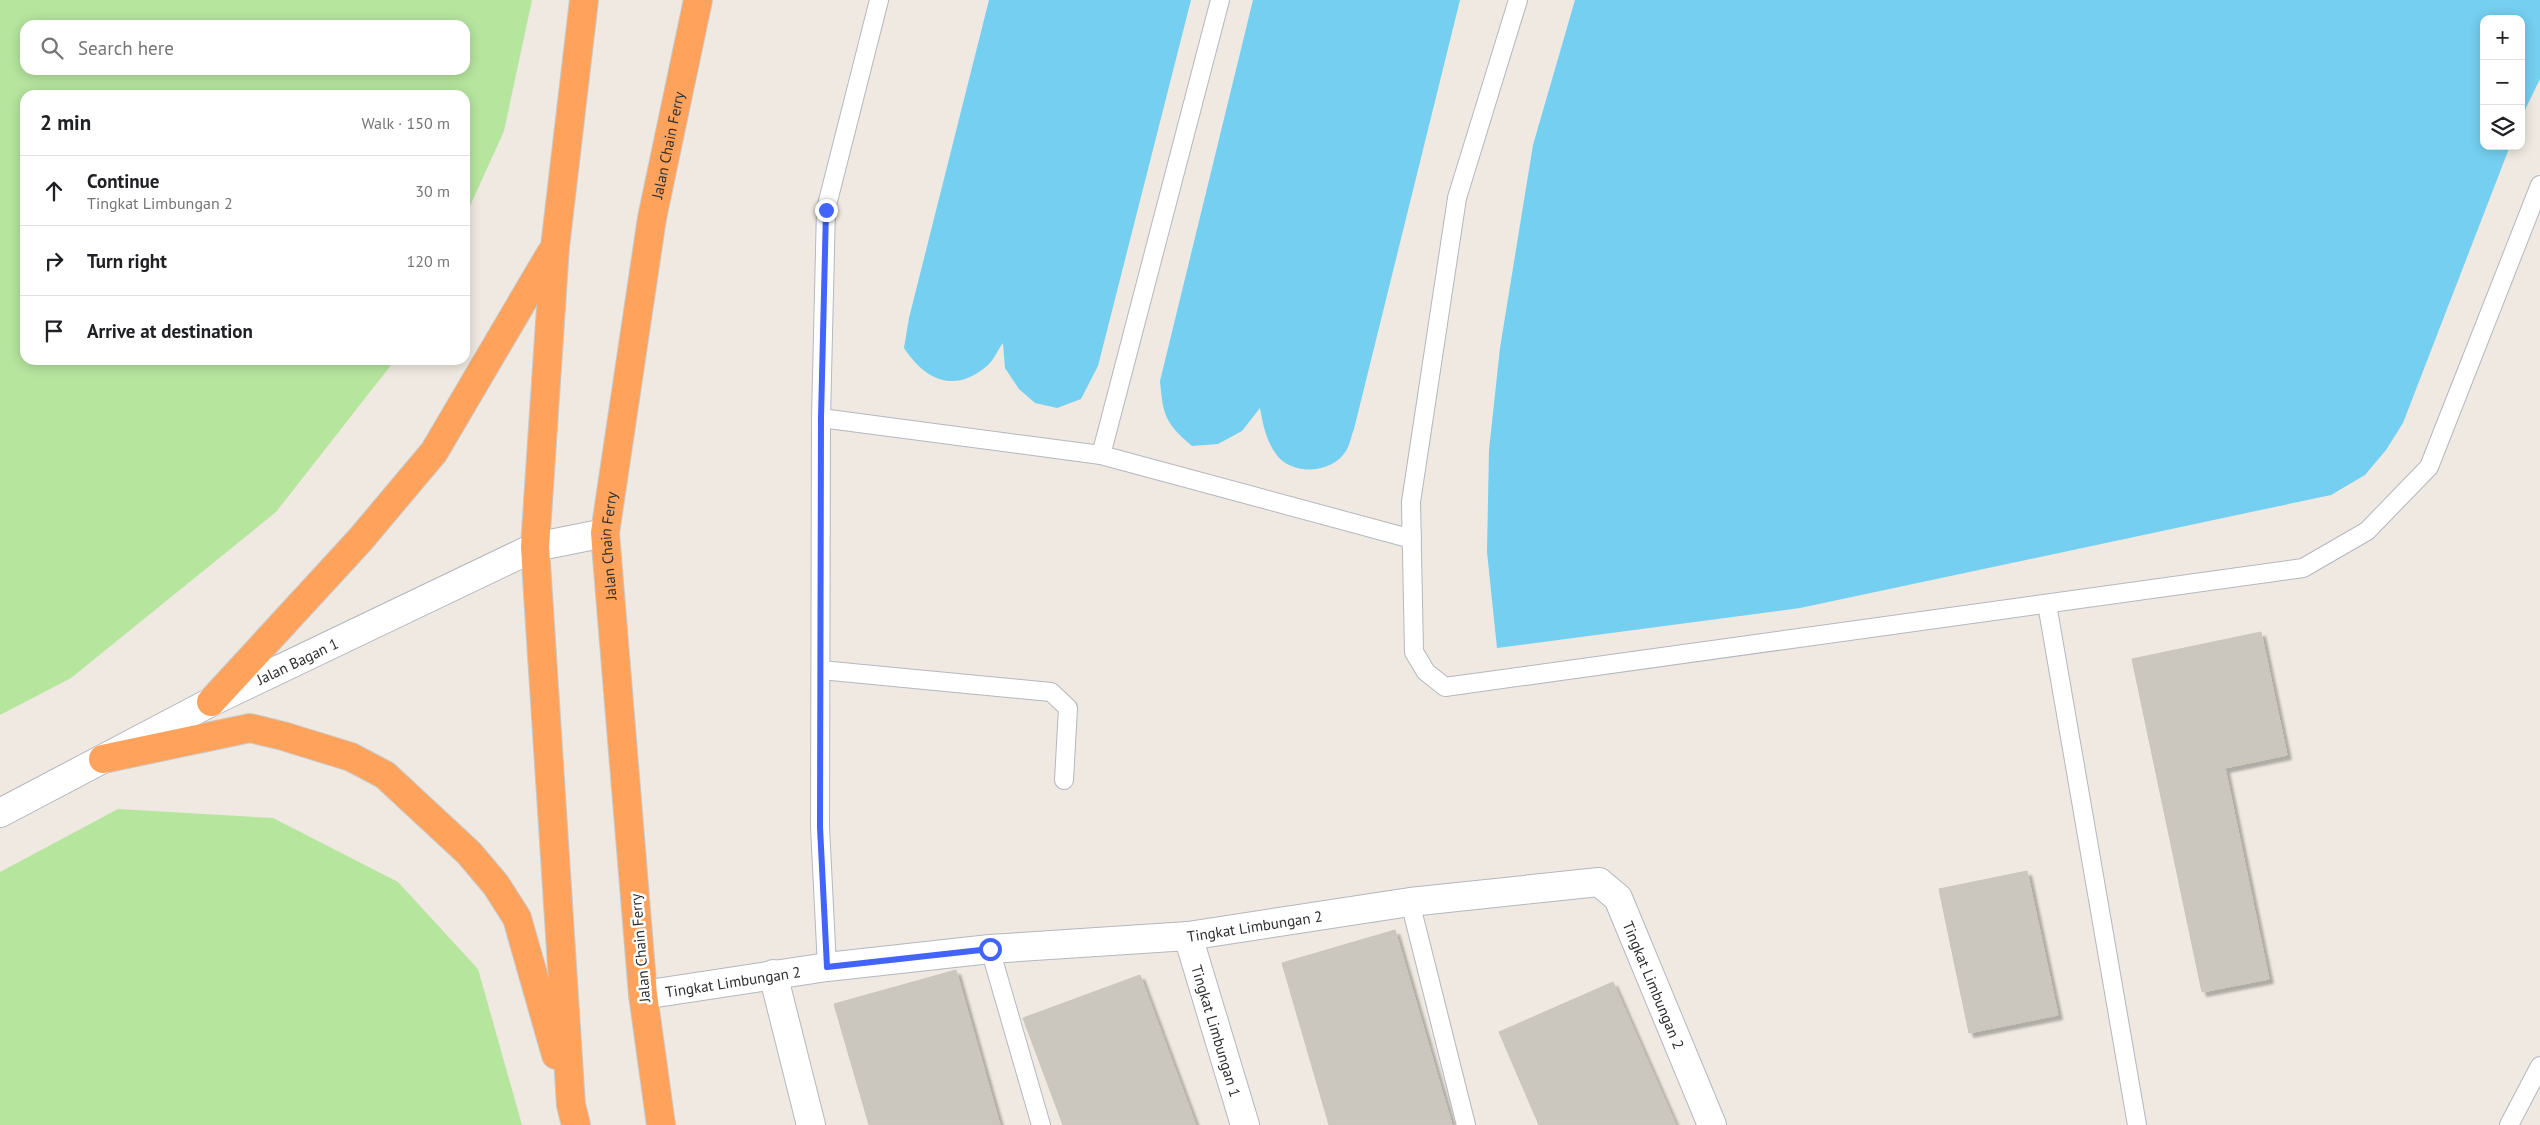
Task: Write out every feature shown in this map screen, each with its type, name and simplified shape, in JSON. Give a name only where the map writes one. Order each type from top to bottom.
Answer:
[{"type":"highway","points":[[573,1115],[535,548],[554,247],[584,0]]},
{"type":"highway","name":"Jalan Chain Ferry","points":[[661,1125],[643,995],[605,533],[652,218],[698,0]]},
{"type":"highway","points":[[211,702],[379,519],[434,452],[554,247]]},
{"type":"highway","points":[[103,759],[250,728],[351,757],[385,775],[469,853],[496,885],[517,918],[573,1115]]},
{"type":"street","name":"Jalan Bagan 1","points":[[0,813],[211,702],[535,548],[605,533]]},
{"type":"street","name":"Tingkat Limbungan 2","points":[[643,995],[827,967],[990,949],[1188,936],[1410,902],[1599,882],[1618,898],[1712,1125]]},
{"type":"street","name":"Tingkat Limbungan 1","points":[[1188,936],[1245,1125]]},
{"type":"street","points":[[773,974],[811,1125]]},
{"type":"lane","points":[[827,967],[820,827],[821,418],[826,210],[879,0]]},
{"type":"lane","points":[[1101,455],[1220,0]]},
{"type":"lane","points":[[1518,0],[1457,198],[1411,502],[1414,652],[1426,672],[1445,687],[2303,568],[2367,531],[2429,467],[2540,185]]},
{"type":"lane","points":[[821,418],[1101,455],[1412,539],[1411,502]]},
{"type":"lane","points":[[2047,604],[2137,1125]]},
{"type":"lane","points":[[821,670],[1052,692],[1068,708],[1064,780]]},
{"type":"lane","points":[[1410,902],[1466,1125]]},
{"type":"lane","points":[[990,949],[1041,1125]]},
{"type":"lane","points":[[2509,1125],[2540,1066]]},
{"type":"green space","points":[[0,0],[532,0],[504,131],[470,206],[470,90],[20,90],[20,365],[391,365],[276,512],[71,678],[0,715]]},
{"type":"green space","points":[[118,809],[273,818],[398,882],[478,969],[522,1125],[0,1125],[0,872]]},
{"type":"water","points":[[989,0],[1191,0],[1098,366],[1081,399],[1057,408],[1035,403],[1019,389],[1005,368],[1003,343],[988,365],[976,374],[953,381],[942,380],[932,376],[922,369],[904,348],[909,318]]},
{"type":"water","points":[[1253,0],[1460,0],[1354,429],[1346,451],[1340,459],[1322,468],[1301,469],[1283,461],[1276,454],[1267,438],[1260,408],[1242,431],[1218,444],[1192,446],[1171,424],[1162,402],[1160,381]]},
{"type":"water","points":[[1575,0],[2540,0],[2540,79],[2525,110],[2525,15],[2480,15],[2480,150],[2508,150],[2403,423],[2386,450],[2365,475],[2331,495],[1800,608],[1497,648],[1487,552],[1489,450],[1500,348],[1533,145]]},
{"type":"building","points":[[2261,632],[2287,755],[2225,768],[2269,979],[2202,992],[2132,659]]},
{"type":"building","points":[[2027,871],[2058,1015],[1969,1033],[1939,889]]},
{"type":"building","points":[[1395,930],[1452,1125],[1329,1125],[1282,963]]},
{"type":"building","points":[[956,970],[1000,1125],[869,1125],[834,1004]]},
{"type":"building","points":[[1140,975],[1196,1125],[1063,1125],[1023,1018]]},
{"type":"building","points":[[1613,982],[1676,1125],[1539,1125],[1499,1032]]},
{"type":"route","points":[[826,210],[821,418],[820,827],[827,967],[990,949]]}]
